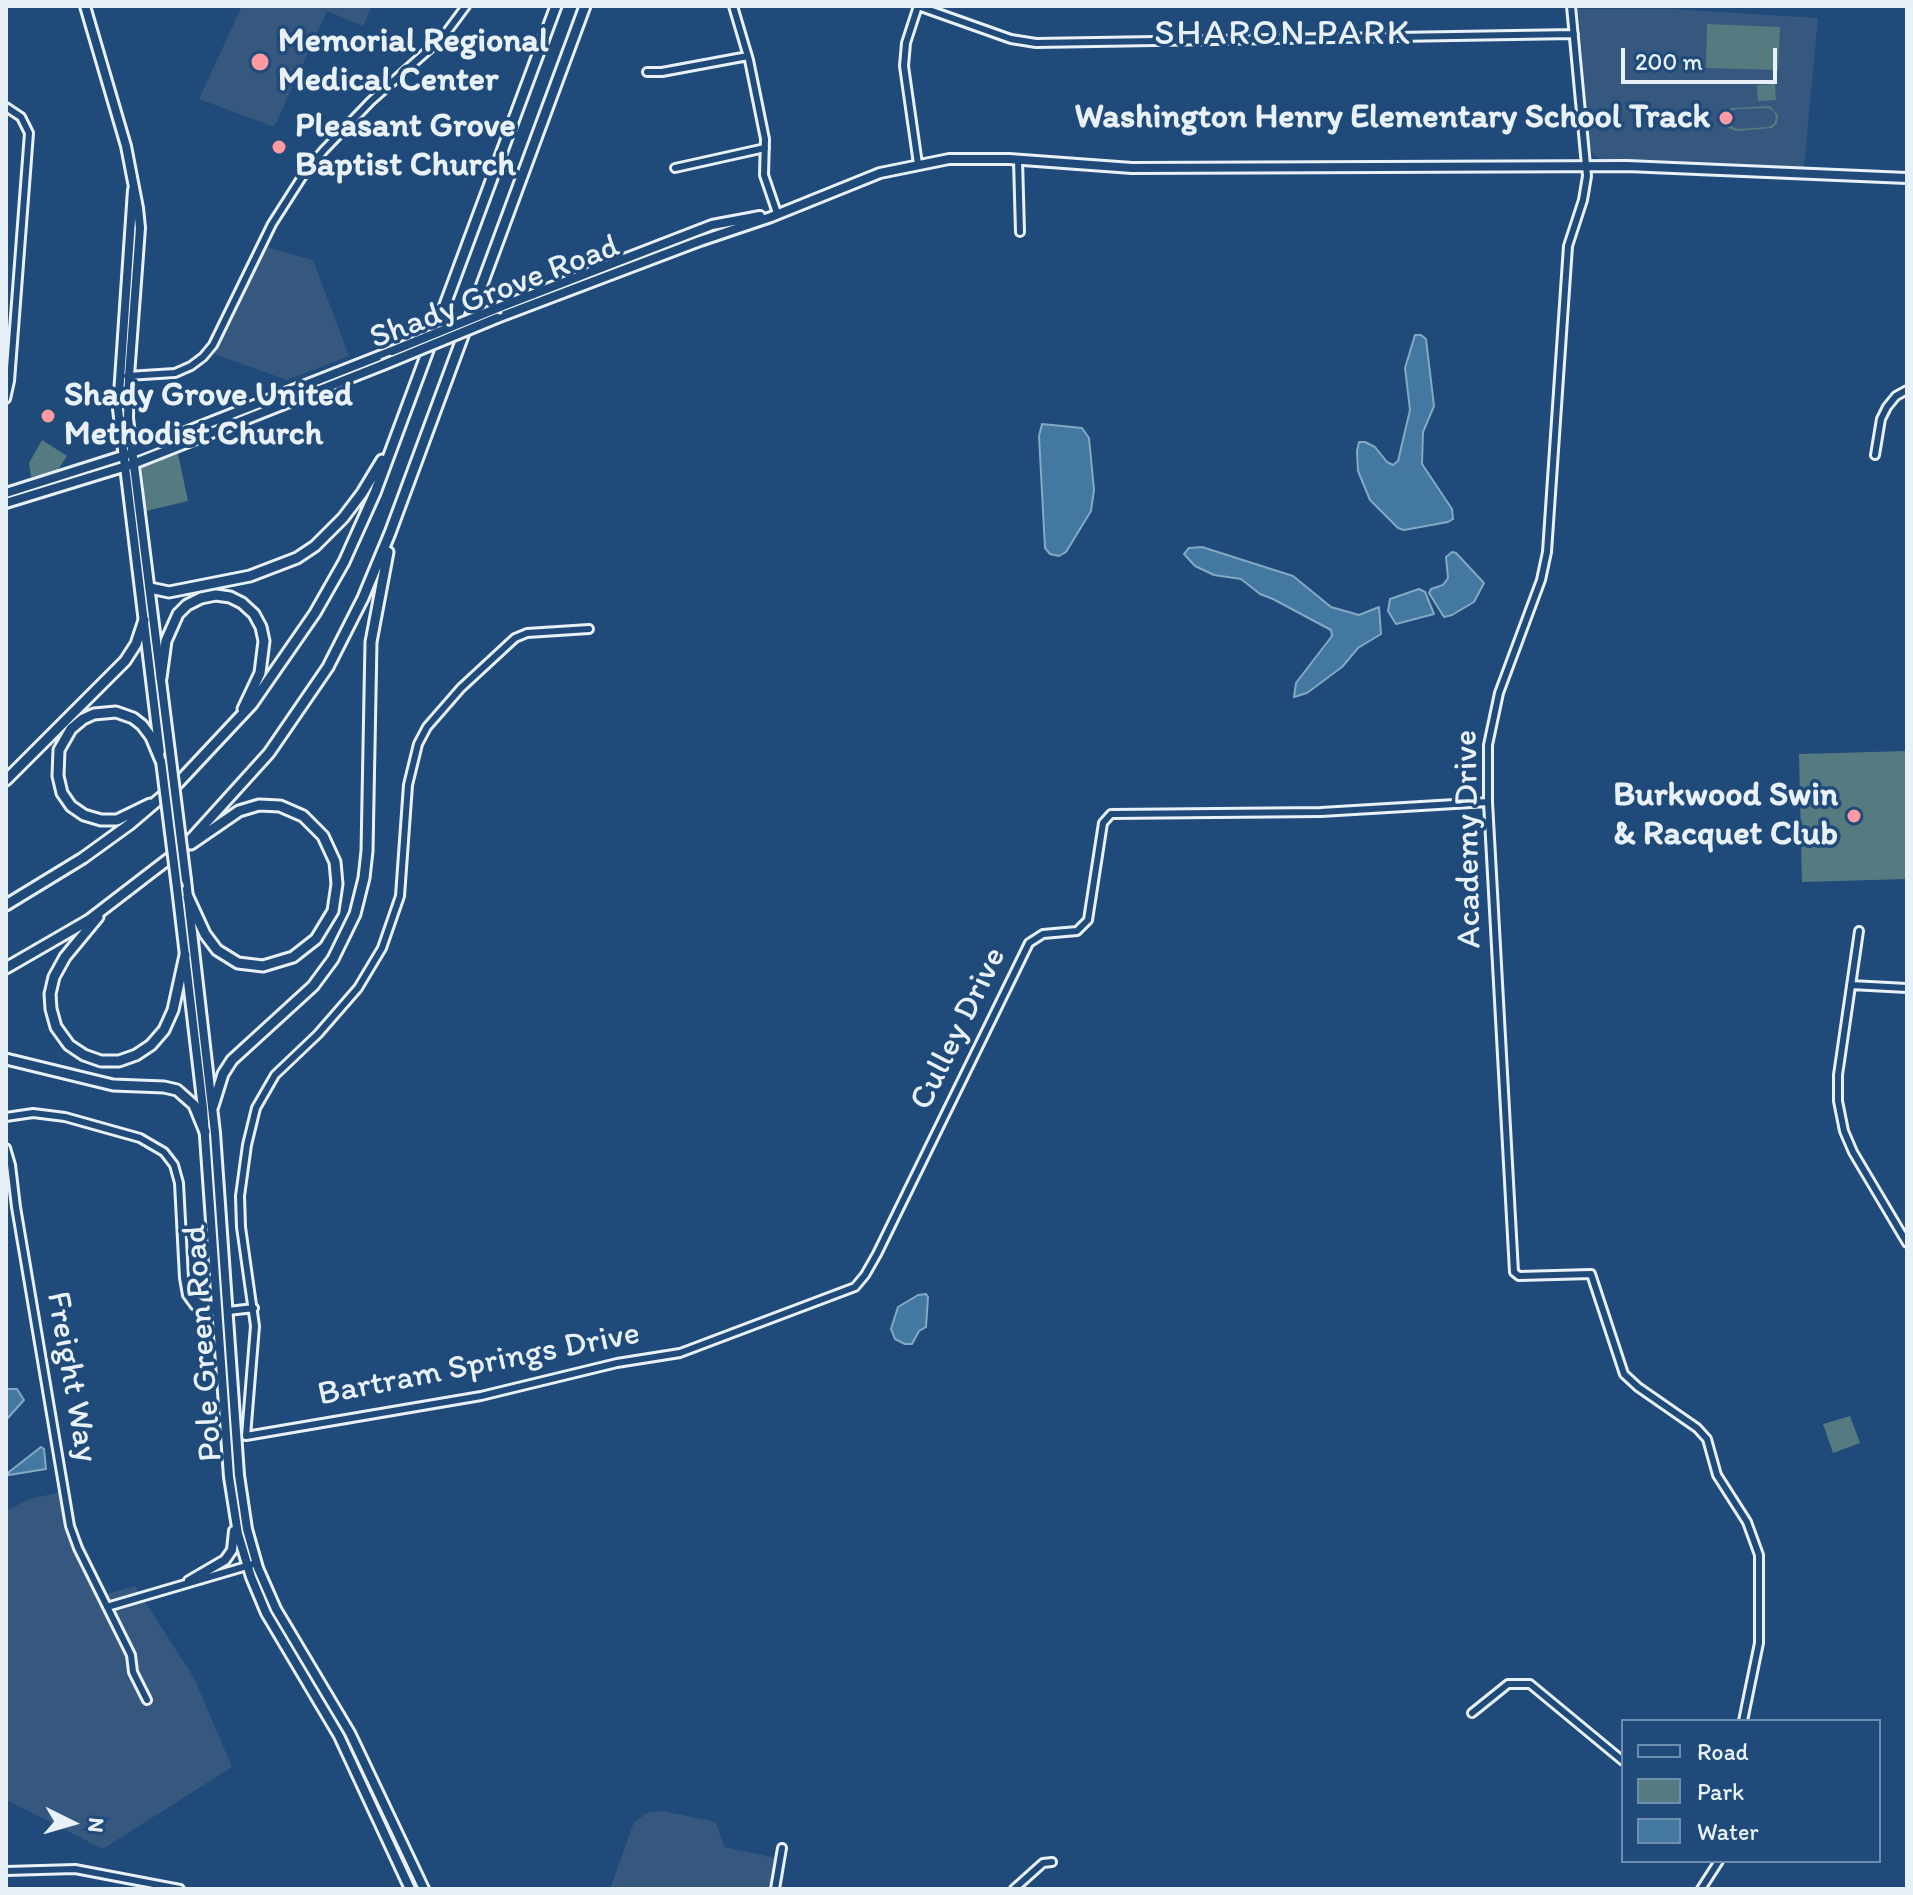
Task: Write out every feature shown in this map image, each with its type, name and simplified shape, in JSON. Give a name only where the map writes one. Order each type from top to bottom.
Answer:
[{"type":"highway","points":[[6,905],[83,858],[157,801],[206,755],[291,651],[330,589],[367,513],[556,6]]},
{"type":"highway","points":[[6,968],[47,946],[105,908],[184,847],[262,761],[304,703],[348,630],[393,526],[585,6]]},
{"type":"highway","points":[[150,588],[169,592],[250,576],[297,558],[315,546],[351,508],[395,440]]},
{"type":"highway","points":[[213,1106],[223,1074],[232,1060],[313,986],[337,952],[355,914],[367,851],[371,642],[393,526]]},
{"type":"highway","points":[[161,678],[168,633],[182,610],[194,601],[209,596],[237,600],[258,619],[264,635],[264,647],[260,673],[236,722]]},
{"type":"highway","points":[[6,780],[125,661],[136,644],[144,620]]},
{"type":"highway","points":[[157,801],[117,820],[84,815],[71,806],[62,793],[58,759],[62,744],[77,724],[94,714],[116,712],[142,725],[161,761]]},
{"type":"highway","points":[[184,847],[200,840],[219,822],[239,811],[259,805],[280,806],[303,816],[318,830],[332,855],[337,874],[335,904],[321,933],[298,954],[263,966],[238,963],[217,950],[205,934],[188,897]]},
{"type":"highway","points":[[105,908],[65,957],[52,985],[50,1001],[53,1019],[60,1035],[77,1051],[101,1061],[119,1061],[151,1045],[164,1030],[173,1010],[185,955]]},
{"type":"highway","points":[[6,1059],[113,1085],[177,1090],[194,1105],[205,1132]]},
{"type":"main road","points":[[85,6],[133,178],[124,376],[118,409],[128,466]]},
{"type":"main road","name":"Shady Grove Road","points":[[6,503],[128,466],[497,318],[880,173],[918,164],[963,158],[1132,168],[1684,167],[1907,178]]},
{"type":"main road","name":"Shady Grove Road","points":[[6,493],[127,455],[712,225],[777,213]]},
{"type":"main road","points":[[590,272],[594,282]]},
{"type":"main road","name":"Pole Green Road","points":[[128,466],[150,588],[213,1106],[221,1360],[234,1514],[271,1622],[339,1736],[410,1889]]},
{"type":"main road","name":"Pole Green Road","points":[[128,466],[205,1132],[241,1495],[252,1564],[280,1618],[355,1743],[424,1889]]},
{"type":"main road","points":[[189,1581],[218,1566],[229,1556],[234,1541],[234,1514]]},
{"type":"street","points":[[124,376],[175,373],[203,357],[213,345],[272,224],[302,177],[366,106],[443,37],[466,6]]},
{"type":"street","points":[[733,6],[748,56],[765,148],[764,175],[777,213]]},
{"type":"street","points":[[918,164],[904,66],[906,43],[918,6],[1011,39],[1036,43],[1574,34]]},
{"type":"street","name":"Academy Drive","points":[[1571,6],[1587,166],[1583,200],[1568,246],[1547,552],[1541,580],[1493,713],[1488,745],[1488,802],[1514,1272],[1519,1276],[1591,1274],[1622,1370],[1638,1387],[1703,1434],[1709,1445],[1717,1475],[1747,1522],[1755,1541],[1761,1569],[1759,1643],[1743,1719]]},
{"type":"street","points":[[647,72],[748,56]]},
{"type":"street","points":[[6,107],[21,117],[29,133],[10,381],[6,399]]},
{"type":"street","points":[[675,168],[765,148]]},
{"type":"street","points":[[1018,160],[1020,232]]},
{"type":"street","points":[[1875,455],[1881,419],[1896,396],[1907,390]]},
{"type":"street","points":[[6,1117],[33,1113],[58,1115],[140,1138],[158,1147],[169,1158],[178,1175],[190,1293],[199,1303],[254,1308],[240,1213],[253,1118],[261,1096],[275,1075],[342,1008],[364,981],[382,948],[400,896],[408,785],[414,756],[423,734],[461,688],[515,638],[527,633],[589,629]]},
{"type":"street","name":"Culley Drive","points":[[719,1338],[850,1290],[865,1275],[1029,943],[1043,934],[1077,931],[1088,920],[1103,823],[1107,816],[1115,813],[1321,812],[1488,802]]},
{"type":"street","points":[[1859,931],[1838,1075],[1841,1119],[1853,1152],[1907,1243]]},
{"type":"street","points":[[1851,985],[1907,988]]},
{"type":"street","name":"Freight Way","points":[[6,1148],[70,1526],[131,1655],[133,1672],[147,1700]]},
{"type":"street","name":"Bartram Springs Drive","points":[[254,1308],[255,1338],[246,1436],[507,1391],[617,1363],[680,1353],[719,1338]]},
{"type":"street","points":[[107,1607],[252,1564]]},
{"type":"street","points":[[1472,1713],[1508,1684],[1530,1684],[1621,1759]]},
{"type":"street","points":[[775,1889],[782,1848]]},
{"type":"street","points":[[1014,1889],[1043,1863],[1052,1862]]},
{"type":"street","points":[[1701,1889],[1718,1863]]},
{"type":"street","points":[[6,1871],[75,1869],[180,1889]]},
{"type":"shaded area","name":"Memorial Regional Medical Center","points":[[242,6],[372,6],[363,26],[327,11],[274,127],[199,99]]},
{"type":"shaded area","points":[[1578,9],[1672,9],[1818,18],[1804,167],[1602,160],[1593,155]]},
{"type":"shaded area","points":[[266,247],[313,260],[349,356],[287,380],[214,354]]},
{"type":"shaded area","points":[[71,1490],[75,1529],[107,1594],[135,1586],[194,1678],[232,1767],[103,1849],[6,1800],[6,1511],[29,1499]]},
{"type":"shaded area","points":[[662,1811],[716,1823],[724,1847],[781,1859],[775,1889],[610,1889],[634,1822],[647,1813]]},
{"type":"green space","points":[[1707,24],[1780,27],[1778,70],[1706,68]]},
{"type":"green space","points":[[1775,84],[1776,100],[1758,101],[1757,85]]},
{"type":"green space","name":"Washington Henry Elementary School Track","points":[[1770,106],[1778,115],[1777,123],[1772,128],[1736,131],[1728,128],[1726,116],[1731,108]],"holes":[[[1768,108],[1774,111],[1774,124],[1769,127],[1738,129],[1731,126],[1728,120],[1728,114],[1736,109]]]},
{"type":"green space","points":[[42,440],[67,456],[57,471],[31,477],[29,463]]},
{"type":"green space","points":[[178,454],[188,501],[146,511],[142,468]]},
{"type":"green space","name":"Burkwood Swin & Racquet Club","points":[[1907,751],[1907,879],[1802,882],[1799,754]]},
{"type":"green space","points":[[1850,1416],[1860,1443],[1833,1453],[1823,1424]]},
{"type":"water","points":[[1415,335],[1426,339],[1434,406],[1423,432],[1422,464],[1452,509],[1453,519],[1404,530],[1398,528],[1370,500],[1358,471],[1357,451],[1359,442],[1365,442],[1375,447],[1387,462],[1393,465],[1398,461],[1410,410],[1405,368]]},
{"type":"water","points":[[1042,424],[1082,428],[1089,438],[1094,490],[1091,511],[1066,552],[1059,556],[1050,554],[1045,548],[1039,436]]},
{"type":"water","points":[[1202,547],[1293,576],[1331,607],[1359,615],[1379,607],[1381,634],[1358,648],[1342,667],[1307,693],[1294,697],[1296,683],[1332,636],[1331,630],[1260,594],[1241,579],[1214,575],[1195,566],[1184,554],[1189,548]]},
{"type":"water","points":[[1452,552],[1484,583],[1474,602],[1444,617],[1429,593],[1448,578],[1446,557]]},
{"type":"water","points":[[1419,589],[1425,592],[1434,614],[1396,624],[1388,611],[1390,599]]},
{"type":"water","points":[[926,1294],[926,1327],[919,1331],[912,1344],[895,1339],[891,1329],[898,1307],[918,1295]]},
{"type":"water","points":[[6,1389],[17,1389],[24,1400],[6,1420]]},
{"type":"water","points":[[41,1447],[44,1449],[46,1469],[9,1475],[9,1472]]},
{"type":"place","name":"Memorial Regional Medical Center","points":[[260,62]]},
{"type":"place","name":"Washington Henry Elementary School Track","points":[[1726,118]]},
{"type":"place","name":"Pleasant Grove Baptist Church","points":[[279,147]]},
{"type":"place","name":"Shady Grove United Methodist Church","points":[[48,416]]},
{"type":"place","name":"Burkwood Swin & Racquet Club","points":[[1854,816]]},
{"type":"district","name":"SHARON PARK","points":[[1283,35]]}]
